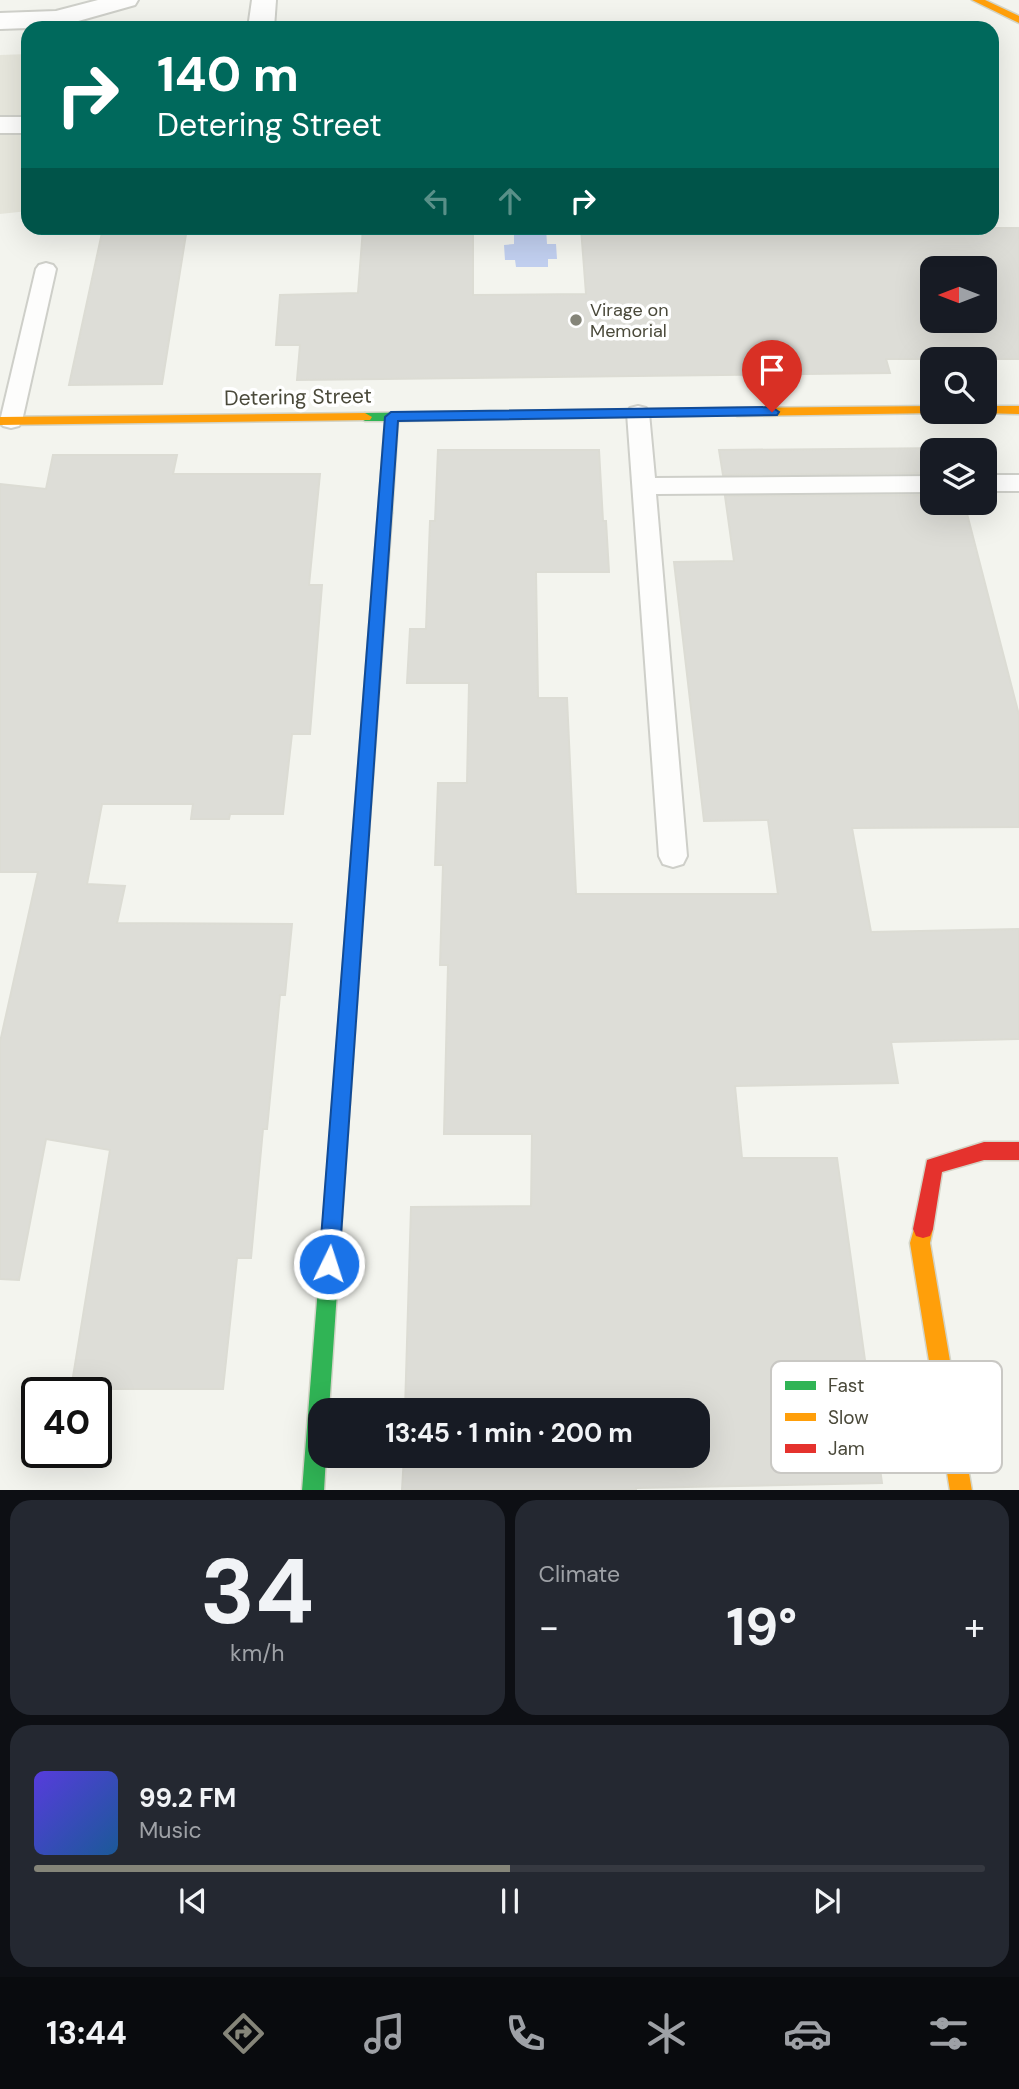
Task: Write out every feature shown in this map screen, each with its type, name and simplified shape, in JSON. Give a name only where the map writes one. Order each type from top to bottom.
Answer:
[{"type":"street","points":[[0,21],[57,19],[126,0]]},
{"type":"street","points":[[262,21],[264,0]]},
{"type":"street","points":[[977,0],[1019,20]]},
{"type":"street","points":[[0,125],[21,125]]},
{"type":"street","name":"Detering Street","points":[[5,421],[920,410]]},
{"type":"street","points":[[997,410],[1019,410]]},
{"type":"street","points":[[313,1490],[391,417]]},
{"type":"street","points":[[940,1361],[920,1243],[934,1166],[984,1151],[1019,1151]]},
{"type":"lane","points":[[5,421],[46,269]]},
{"type":"lane","points":[[638,413],[673,856]]},
{"type":"lane","points":[[997,483],[1019,483]]},
{"type":"lane","points":[[644,486],[920,484]]},
{"type":"shaded area","points":[[21,54],[21,212],[0,214],[0,55]]},
{"type":"water","points":[[514,235],[546,235],[547,244],[556,244],[557,259],[548,259],[548,267],[516,267],[515,260],[505,260],[504,245],[514,244]]},
{"type":"building","name":"Virage on Memorial","points":[[999,228],[1019,228],[1019,359],[997,359],[997,347],[920,347],[920,359],[886,359],[890,373],[297,380],[300,345],[276,345],[280,295],[358,293],[362,235],[473,235],[473,295],[586,294],[582,235],[999,235]]},
{"type":"building","points":[[101,235],[186,235],[162,384],[69,385]]},
{"type":"building","points":[[920,448],[920,473],[723,475],[719,450]]},
{"type":"building","points":[[438,450],[599,450],[609,572],[536,572],[538,698],[567,698],[576,894],[778,894],[768,820],[704,821],[674,562],[734,561],[725,496],[920,495],[920,515],[967,515],[1019,715],[1019,827],[852,828],[871,932],[1019,929],[1019,1039],[891,1042],[898,1083],[735,1086],[742,1158],[837,1158],[865,1361],[771,1361],[771,1473],[881,1473],[882,1483],[636,1490],[402,1490],[403,1468],[710,1468],[710,1398],[405,1398],[411,1207],[531,1206],[532,1134],[444,1134],[448,965],[440,965],[443,865],[435,865],[438,783],[467,783],[469,683],[407,683],[410,629],[426,629],[430,521],[435,521]]},
{"type":"building","points":[[53,455],[177,455],[173,474],[320,474],[309,585],[322,585],[310,734],[292,734],[283,814],[230,814],[229,819],[191,819],[193,804],[102,804],[87,884],[125,886],[117,923],[292,924],[285,995],[280,995],[267,1129],[263,1129],[251,1258],[237,1258],[223,1389],[112,1389],[112,1377],[73,1377],[110,1150],[46,1139],[19,1280],[0,1279],[0,1042],[38,872],[0,872],[0,484],[46,489]]},
{"type":"traffic: fast","points":[[365,417],[737,412]]},
{"type":"traffic: fast","points":[[385,513],[392,417]]},
{"type":"traffic: fast","points":[[313,1490],[336,1173]]},
{"type":"traffic: slow","points":[[977,0],[1019,20]]},
{"type":"traffic: slow","points":[[737,412],[920,410]]},
{"type":"traffic: slow","points":[[997,410],[1019,410]]},
{"type":"traffic: slow","points":[[0,421],[365,417]]},
{"type":"traffic: slow","points":[[360,846],[385,513]]},
{"type":"traffic: slow","points":[[923,1229],[920,1243],[940,1361]]},
{"type":"traffic: slow","points":[[958,1473],[961,1490]]},
{"type":"traffic: jam","points":[[336,1173],[360,846]]},
{"type":"traffic: jam","points":[[923,1229],[934,1166],[984,1151],[1019,1151]]},
{"type":"place","name":"Virage on Memorial","points":[[576,320]]},
{"type":"route","points":[[329,1264],[391,417],[772,412]]}]
